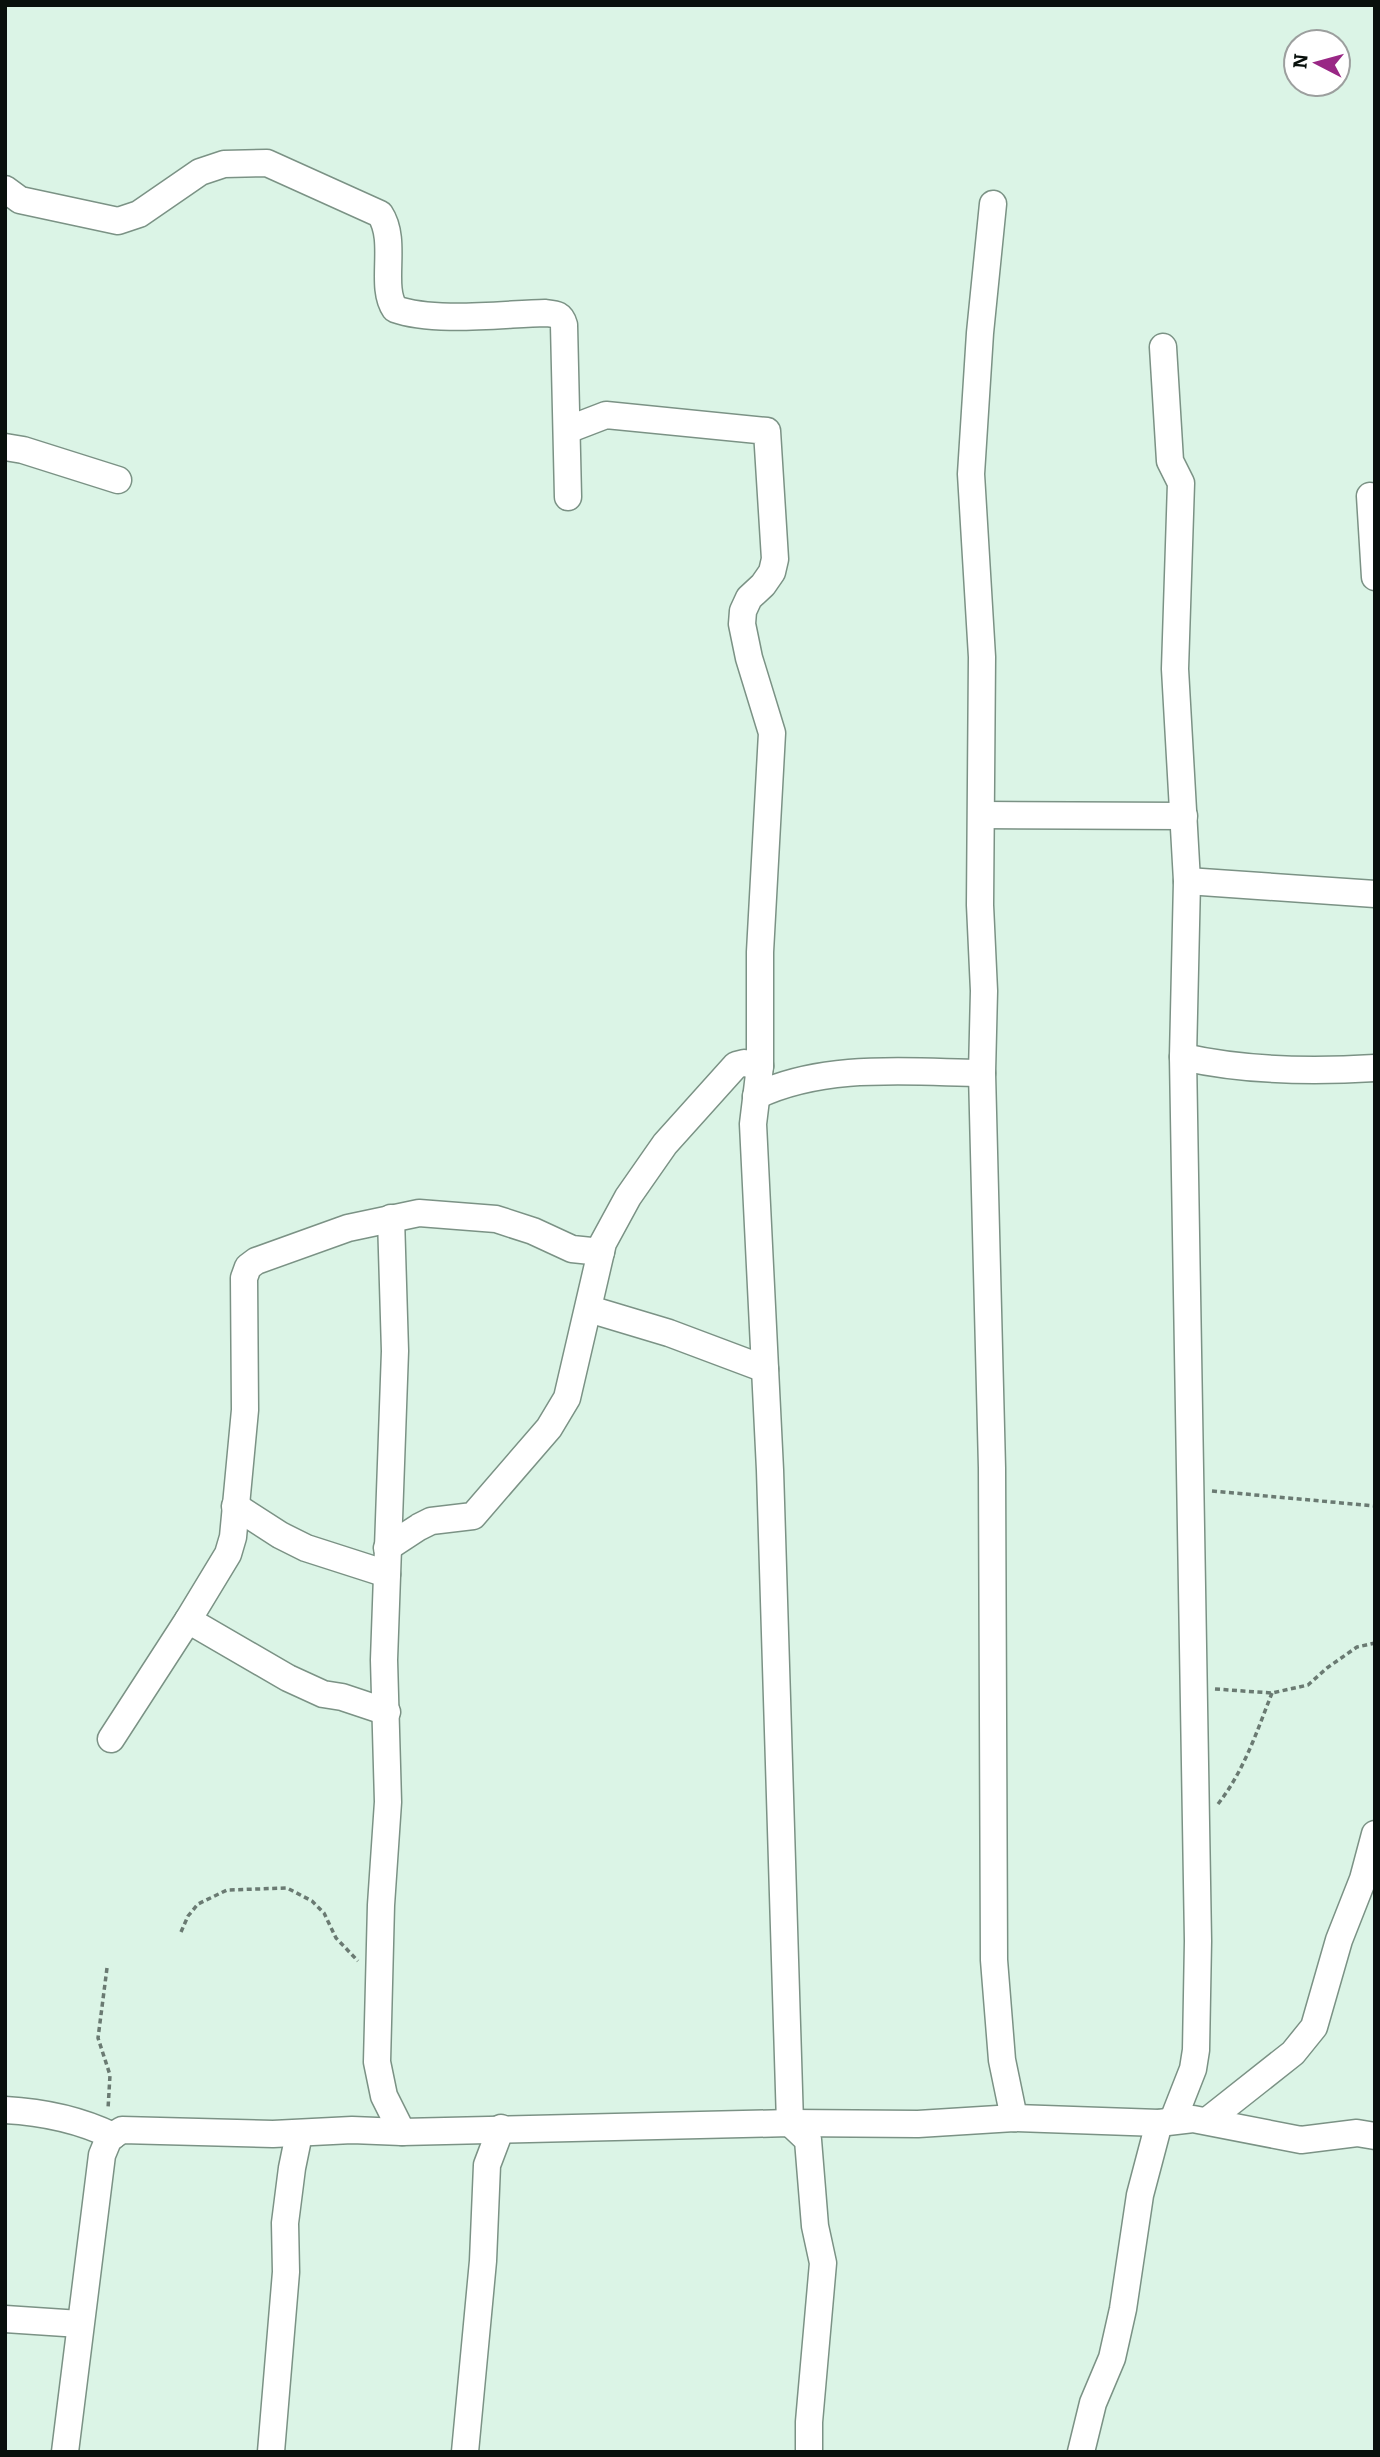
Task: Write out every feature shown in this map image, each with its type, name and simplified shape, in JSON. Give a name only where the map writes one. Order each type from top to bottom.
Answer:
[{"type":"street","points":[[5,189],[20,200],[118,221],[139,214],[200,172],[224,164],[267,163],[380,214],[388,227],[390,298],[395,309],[444,315],[559,315],[564,326],[568,497]]},
{"type":"street","points":[[993,204],[980,333],[971,474],[982,657],[980,905],[984,991],[982,1073],[992,1468],[994,1960],[1002,2060],[1014,2118]]},
{"type":"street","points":[[1082,2452],[1093,2403],[1112,2358],[1123,2309],[1140,2195],[1166,2122],[1193,2068],[1197,2036],[1198,1941],[1183,1056],[1187,881],[1175,669],[1181,483],[1170,461],[1163,346]]},
{"type":"street","points":[[567,430],[606,415],[767,431],[775,559],[772,572],[749,598],[741,624],[772,733],[760,952],[760,1066],[753,1124],[778,1694],[790,2123],[808,2140],[816,2226],[823,2263],[809,2422],[809,2452]]},
{"type":"street","points":[[5,447],[23,450],[118,480]]},
{"type":"street","points":[[1370,496],[1375,577]]},
{"type":"street","points":[[982,815],[1184,816]]},
{"type":"street","points":[[1187,881],[1375,894]]},
{"type":"street","points":[[1183,1056],[1216,1064],[1324,1071],[1375,1068]]},
{"type":"street","points":[[387,1561],[419,1527],[431,1521],[472,1516],[549,1429],[567,1398],[603,1243],[628,1196],[665,1144],[736,1065],[740,1062],[760,1066]]},
{"type":"street","points":[[756,1096],[783,1084],[852,1074],[982,1073]]},
{"type":"street","points":[[111,1739],[228,1554],[233,1537],[245,1410],[245,1272],[256,1261],[348,1228],[419,1213],[496,1219],[533,1231],[572,1249],[601,1252]]},
{"type":"street","points":[[391,1218],[395,1350],[384,1660],[388,1802],[381,1905],[377,2062],[380,2081],[402,2132]]},
{"type":"street","points":[[589,1309],[669,1333],[765,1369]]},
{"type":"street","points":[[235,1506],[306,1548],[387,1561]]},
{"type":"street","points":[[188,1620],[288,1678],[323,1694],[387,1712]]},
{"type":"street","points":[[1207,2120],[1293,2053],[1314,2027],[1339,1940],[1363,1879],[1375,1834]]},
{"type":"street","points":[[5,2110],[24,2111],[77,2122],[108,2134],[122,2130],[299,2134],[352,2130],[402,2132],[790,2123],[918,2124],[1014,2118],[1166,2122],[1207,2120],[1301,2140],[1357,2133],[1375,2136]]},
{"type":"street","points":[[465,2452],[483,2261],[487,2165],[501,2128]]},
{"type":"street","points":[[65,2452],[102,2155],[108,2134]]},
{"type":"street","points":[[271,2452],[286,2272],[285,2223],[299,2134]]},
{"type":"street","points":[[5,2319],[80,2324]]},
{"type":"path","points":[[1189,1488],[1375,1506]]},
{"type":"path","points":[[1192,1688],[1272,1693],[1308,1685],[1357,1647],[1375,1643]]},
{"type":"path","points":[[1216,1806],[1230,1788],[1249,1752],[1272,1693]]},
{"type":"path","points":[[181,1932],[188,1916],[198,1904],[227,1891],[287,1888],[312,1901],[324,1913],[336,1938],[379,1978]]},
{"type":"path","points":[[107,1968],[97,2033],[110,2075],[108,2134]]}]
